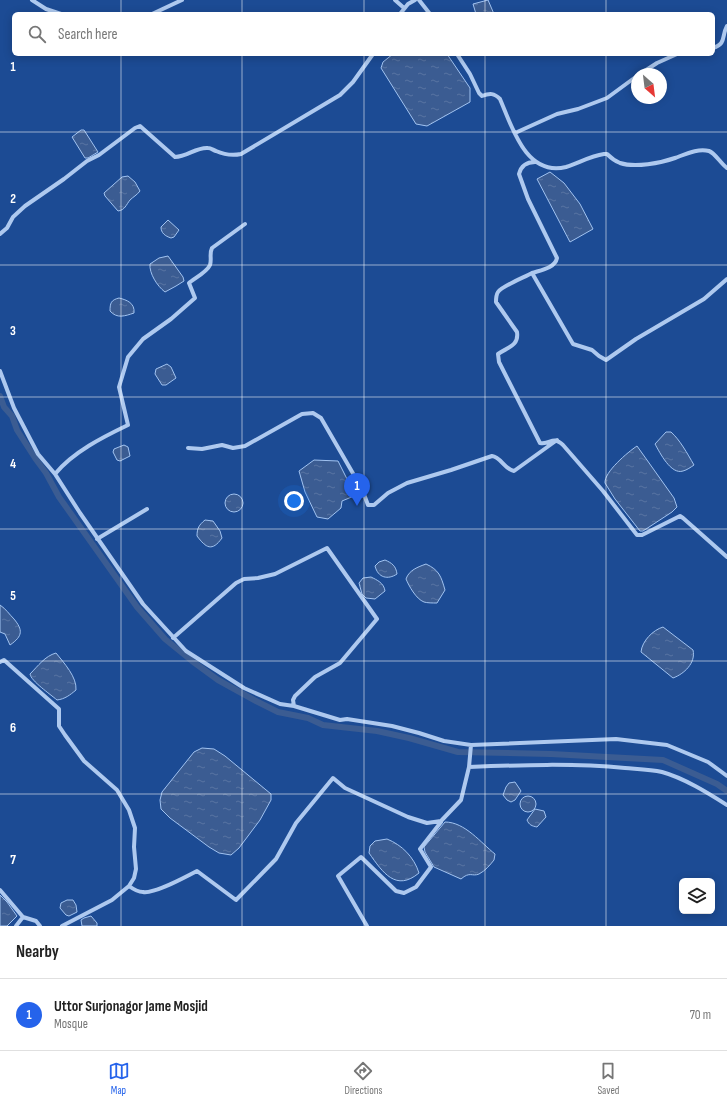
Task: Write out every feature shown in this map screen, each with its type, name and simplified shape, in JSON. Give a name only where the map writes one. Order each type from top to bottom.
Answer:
[{"type":"street","points":[[32,0],[46,9],[55,12]]},
{"type":"street","points":[[156,12],[182,0]]},
{"type":"street","points":[[394,0],[404,8]]},
{"type":"street","points":[[401,12],[408,4],[415,0]]},
{"type":"street","points":[[419,0],[428,12]]},
{"type":"street","points":[[715,47],[724,42],[725,29],[727,26]]},
{"type":"street","points":[[0,234],[7,228],[13,217],[25,206],[87,161],[99,155],[135,128],[140,126],[175,156],[180,157],[200,148],[210,147],[233,156],[241,154],[340,95],[353,82],[372,56]]},
{"type":"street","points":[[458,56],[470,74],[479,94],[482,96],[490,93],[496,95],[500,99],[515,133],[530,158],[535,162],[548,167],[565,167],[587,158],[600,154],[607,154],[612,159],[621,163],[651,163],[704,150],[711,152],[727,168]]},
{"type":"street","points":[[649,68],[673,56]]},
{"type":"street","points":[[515,133],[557,114],[578,110],[607,98],[631,80]]},
{"type":"street","points":[[535,162],[526,163],[521,168],[519,174],[531,204],[557,258],[556,263],[532,273],[498,292],[496,302],[517,332],[518,337],[516,344],[498,354],[498,357],[512,389],[540,443],[558,440]]},
{"type":"street","points":[[55,474],[61,466],[99,439],[128,425],[119,387],[128,357],[143,339],[171,319],[195,298],[189,282],[204,272],[210,265],[210,253],[212,248],[246,224]]},
{"type":"street","points":[[532,273],[573,344],[592,350],[606,360],[636,339],[704,298],[727,279]]},
{"type":"street","points":[[0,371],[17,414],[38,454],[55,474],[143,604],[186,651],[244,688],[280,704],[294,706],[340,720],[347,719],[392,726],[444,740],[471,745],[616,739],[667,745],[708,762],[727,776]]},
{"type":"street","points":[[188,448],[202,449],[222,445],[233,448],[245,446],[302,414],[313,413],[322,418],[362,489],[368,505],[374,505],[388,493],[406,483],[451,470],[494,455],[508,470],[514,471],[558,440]]},
{"type":"street","points":[[558,440],[595,481],[637,535],[642,535],[680,516],[727,557]]},
{"type":"street","points":[[98,539],[147,509]]},
{"type":"street","points":[[173,638],[236,583],[244,579],[258,578],[275,574],[328,548],[377,619],[340,663],[315,677],[295,696],[293,700],[294,706]]},
{"type":"street","points":[[0,662],[4,660],[59,709],[59,726],[84,761],[117,790],[129,810],[135,828],[134,847],[136,869],[134,878],[129,886],[112,900],[62,926]]},
{"type":"street","points":[[367,926],[338,876],[361,856],[396,891],[404,893],[416,887],[431,867],[420,849],[441,822],[461,800],[469,767],[471,745]]},
{"type":"street","points":[[469,767],[546,765],[610,767],[661,772],[674,776],[711,794],[727,806]]},
{"type":"street","points":[[129,886],[136,891],[144,893],[161,888],[197,871],[236,900],[276,859],[296,823],[333,778],[345,788],[408,817],[427,823],[441,822]]},
{"type":"street","points":[[0,890],[23,917],[36,921],[40,926]]},
{"type":"street","points":[[16,926],[23,917]]},
{"type":"water","points":[[488,0],[493,12],[475,12],[473,4]]},
{"type":"water","points":[[390,56],[448,56],[470,88],[470,102],[427,126],[416,124],[381,68],[383,62]]},
{"type":"water","points":[[81,130],[84,130],[98,152],[88,158],[85,158],[72,137]]},
{"type":"water","points":[[550,172],[564,183],[580,204],[593,229],[570,242],[537,179]]},
{"type":"water","points":[[128,176],[135,182],[140,191],[124,208],[118,211],[104,193],[122,177]]},
{"type":"water","points":[[168,220],[179,230],[174,237],[171,238],[164,234],[161,229],[161,227]]},
{"type":"water","points":[[168,256],[183,277],[184,281],[165,292],[154,279],[150,264],[159,258]]},
{"type":"water","points":[[119,298],[132,304],[134,313],[118,316],[110,311],[112,302]]},
{"type":"water","points":[[167,364],[171,367],[176,378],[166,385],[162,385],[155,374],[156,369]]},
{"type":"water","points":[[666,432],[671,432],[677,439],[694,465],[684,471],[674,470],[670,467],[655,444]]},
{"type":"water","points":[[124,445],[128,447],[130,456],[120,461],[117,460],[113,452],[114,449]]},
{"type":"water","points":[[637,446],[674,498],[677,507],[672,512],[643,531],[640,531],[615,499],[605,483],[608,473],[612,468]]},
{"type":"water","points":[[314,460],[338,461],[354,496],[342,501],[341,508],[328,519],[317,517],[305,492],[299,471]]},
{"type":"water","points":[[230,494],[238,494],[243,499],[241,510],[238,512],[230,512],[225,507],[225,499]]},
{"type":"water","points":[[205,520],[213,521],[220,531],[222,538],[212,547],[206,546],[197,536],[197,531],[201,523]]},
{"type":"water","points":[[385,560],[393,565],[397,574],[390,577],[384,577],[378,573],[375,566],[379,562]]},
{"type":"water","points":[[426,564],[437,571],[445,590],[437,603],[427,603],[418,598],[406,579],[412,571]]},
{"type":"water","points":[[371,577],[382,584],[385,591],[375,599],[366,598],[362,594],[359,583],[363,578]]},
{"type":"water","points":[[0,605],[14,619],[20,630],[17,639],[10,645],[5,634],[0,632]]},
{"type":"water","points":[[663,627],[693,650],[693,659],[691,664],[685,671],[673,678],[641,652],[643,644],[649,636],[659,628]]},
{"type":"water","points":[[56,653],[72,675],[76,685],[76,690],[65,698],[57,700],[37,684],[30,674],[45,659]]},
{"type":"water","points":[[202,748],[214,749],[225,756],[271,794],[271,800],[260,820],[239,848],[231,855],[219,853],[209,847],[170,818],[161,809],[160,800],[162,792],[194,752]]},
{"type":"water","points":[[515,782],[521,791],[515,800],[511,802],[503,795],[509,783]]},
{"type":"water","points":[[528,796],[534,798],[536,804],[534,810],[528,812],[522,810],[520,804],[522,798]]},
{"type":"water","points":[[535,809],[544,811],[546,817],[537,827],[531,825],[527,820]]},
{"type":"water","points":[[445,822],[459,825],[466,829],[495,854],[494,860],[489,866],[477,875],[467,875],[461,879],[434,867],[425,852],[424,847]]},
{"type":"water","points":[[387,839],[407,852],[417,867],[419,873],[403,881],[391,878],[379,867],[369,853],[370,846],[375,841]]},
{"type":"water","points":[[0,895],[17,916],[7,926],[0,926]]},
{"type":"water","points":[[67,900],[73,900],[76,905],[77,912],[69,916],[66,915],[60,908],[61,903]]},
{"type":"water","points":[[91,916],[97,923],[97,926],[82,926],[81,920]]},
{"type":"waterway","points":[[0,396],[4,407],[12,416],[17,430],[46,473],[59,497],[137,607],[165,639],[192,661],[218,680],[256,701],[278,712],[308,718],[323,725],[377,731],[409,738],[458,752],[551,754],[663,760],[717,784],[727,791]]},
{"type":"place","name":"Uttor Surjonagor Jame Mosjid","points":[[357,506]]}]
